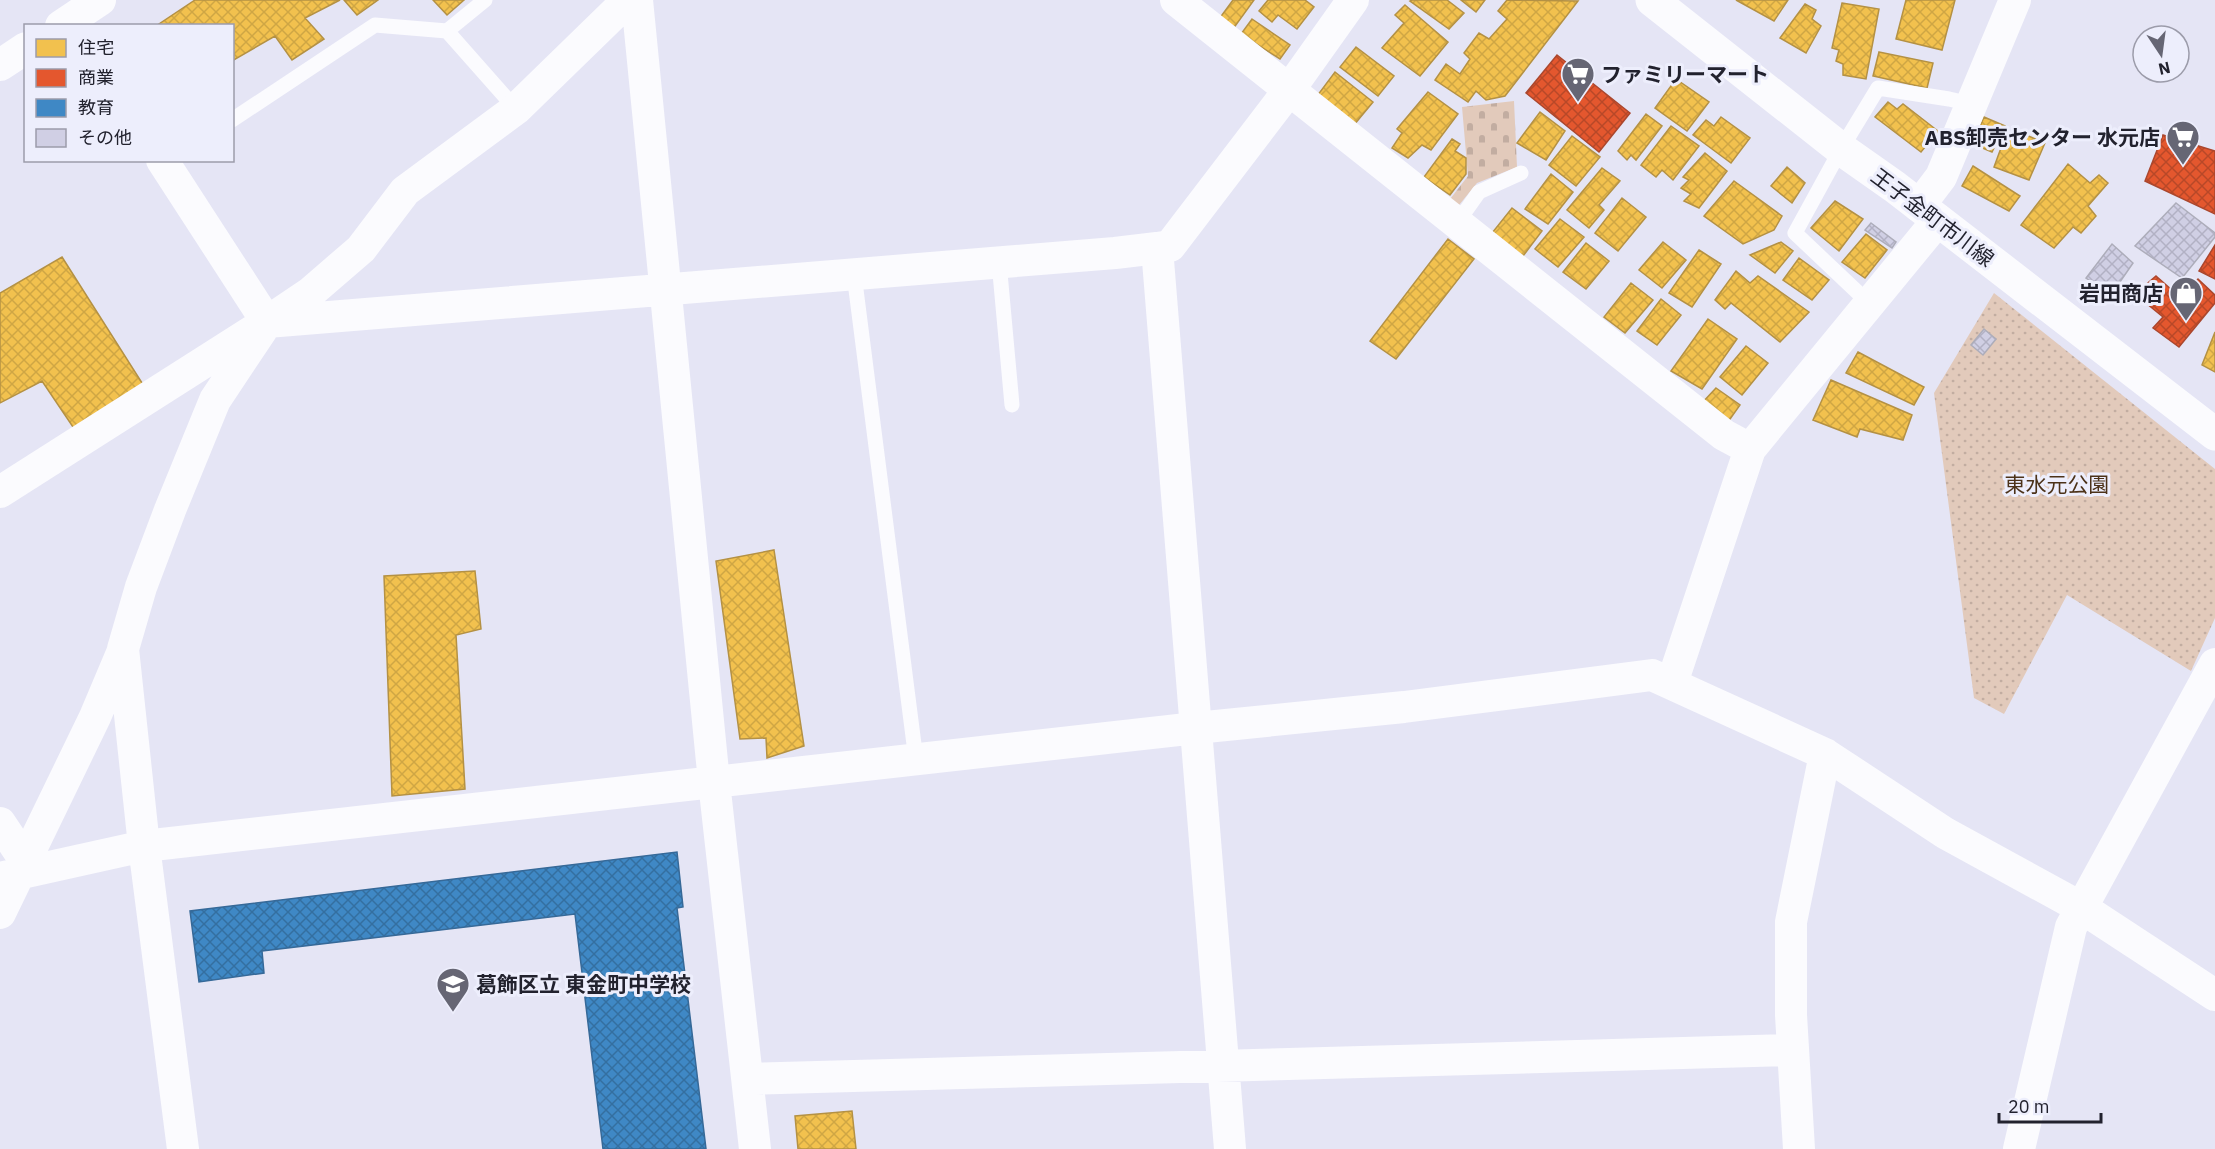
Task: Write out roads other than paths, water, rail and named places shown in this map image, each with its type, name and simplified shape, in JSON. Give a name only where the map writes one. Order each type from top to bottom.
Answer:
[{"type":"main road","name":"王子金町市川線","points":[[1652,0],[1840,148],[1929,213],[2215,434]]},
{"type":"street","points":[[67,17],[100,0]]},
{"type":"street","points":[[0,492],[310,293],[361,249],[405,191],[516,109],[628,0]]},
{"type":"street","points":[[637,0],[714,782],[755,1149]]},
{"type":"street","points":[[1176,0],[1724,435],[1750,449]]},
{"type":"street","points":[[267,322],[666,288],[1115,254],[1170,246],[1353,0]]},
{"type":"street","points":[[1672,683],[1750,449],[1870,304],[1929,213],[1941,177],[2015,0]]},
{"type":"street","points":[[0,64],[24,49]]},
{"type":"street","points":[[166,162],[267,322]]},
{"type":"street","points":[[1157,248],[1230,1149]]},
{"type":"street","points":[[0,913],[15,871],[95,717],[123,649],[141,586],[215,400],[267,322]]},
{"type":"street","points":[[123,649],[144,846],[183,1149]]},
{"type":"street","points":[[2019,1149],[2071,927],[2215,664]]},
{"type":"street","points":[[15,871],[144,846],[1196,728],[1404,707],[1652,675],[1825,754],[1945,832],[2082,908],[2215,995]]},
{"type":"street","points":[[1799,1149],[1793,1050],[1791,922],[1825,754]]},
{"type":"street","points":[[0,823],[15,871]]},
{"type":"street","points":[[748,1079],[1466,1057],[1793,1050]]},
{"type":"lane","points":[[447,31],[485,0]]},
{"type":"lane","points":[[234,119],[375,25],[447,31],[516,109]]},
{"type":"lane","points":[[1870,304],[1795,233],[1840,148],[1878,88],[1971,104]]},
{"type":"lane","points":[[1457,223],[1479,192],[1521,173]]},
{"type":"lane","points":[[999,262],[1012,405]]},
{"type":"lane","points":[[854,274],[916,760]]},
{"type":"place","name":"ファミリーマート","points":[[1578,103]]},
{"type":"place","name":"ABS卸売センター 水元店","points":[[2183,166]]},
{"type":"place","name":"岩田商店","points":[[2186,322]]},
{"type":"place","name":"葛飾区立 東金町中学校","points":[[453,1013]]},
{"type":"park label","name":"東水元公園","points":[[2057,484]]}]
